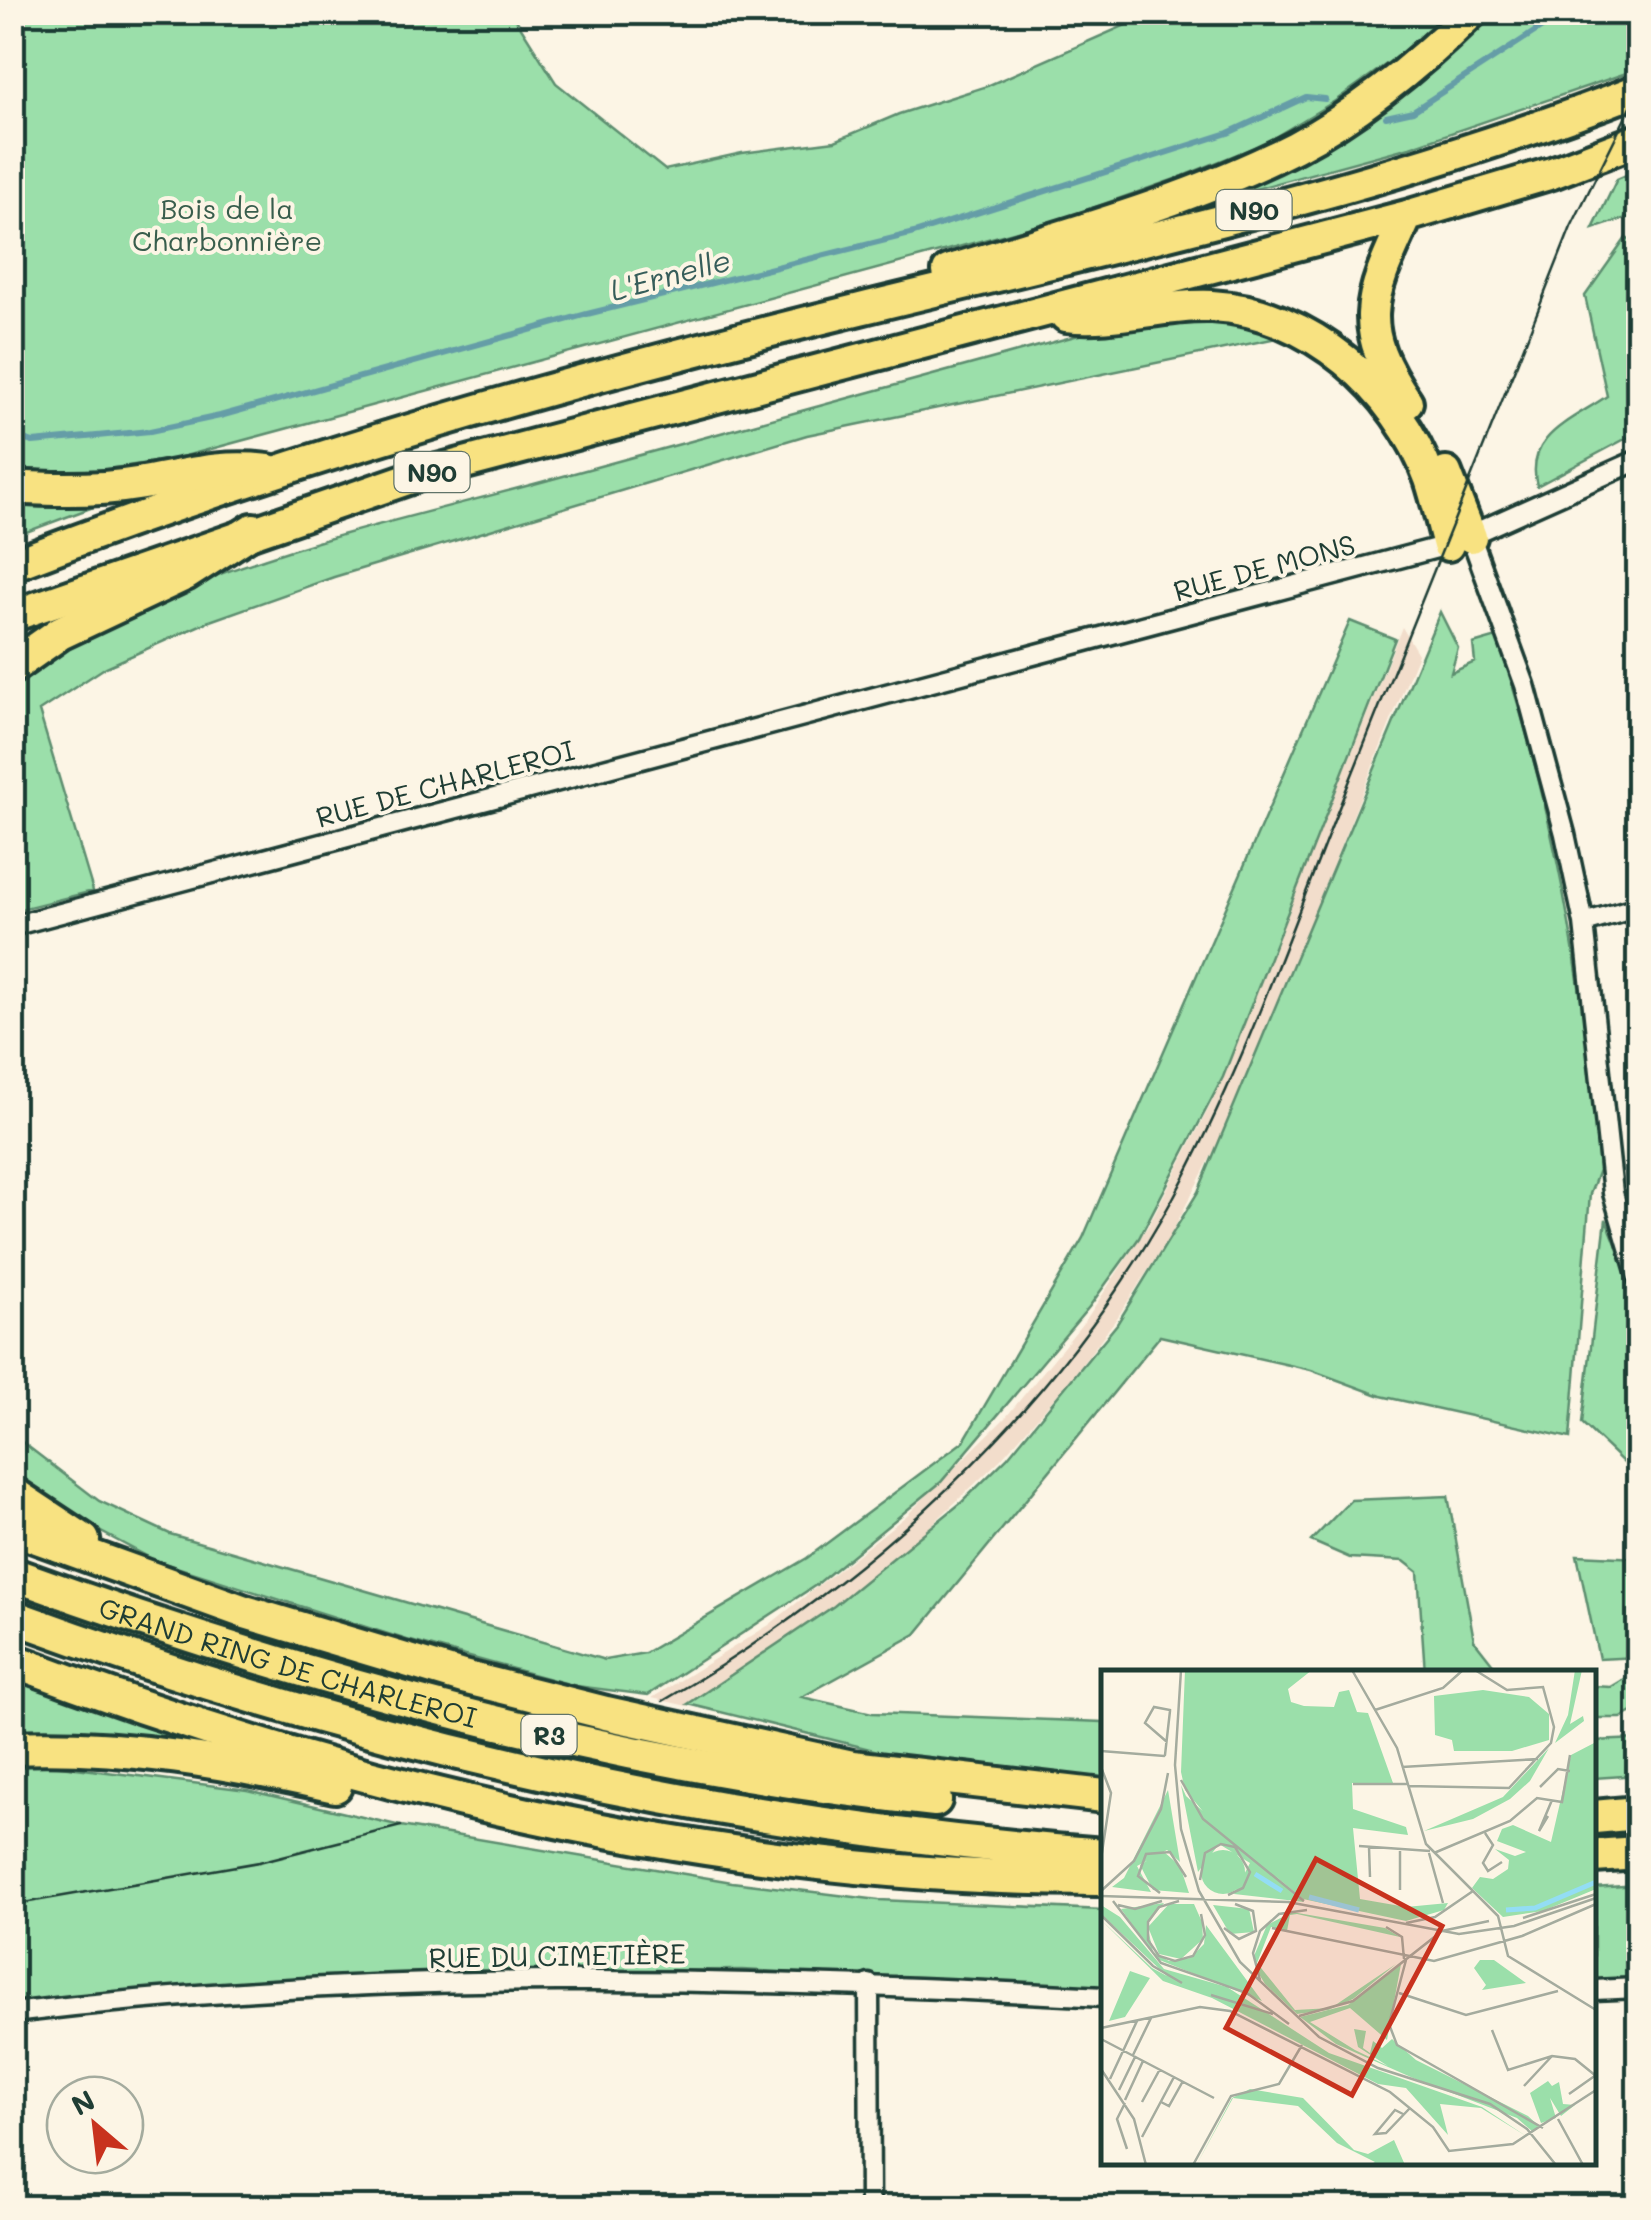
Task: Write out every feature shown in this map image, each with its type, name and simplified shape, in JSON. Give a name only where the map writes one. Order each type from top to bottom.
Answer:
[{"type":"highway","points":[[862,308],[913,281],[1214,182],[1298,145],[1431,53],[1472,12]]},
{"type":"highway","name":"N90","points":[[12,564],[268,471],[862,308],[1024,272],[1373,178],[1538,129],[1638,90]]},
{"type":"highway","name":"N90","points":[[12,616],[419,475],[1407,216],[1552,174],[1638,140]]},
{"type":"highway","points":[[1407,216],[1380,276],[1370,316],[1379,359],[1425,428],[1460,541]]},
{"type":"highway","points":[[1038,312],[1090,319],[1156,308],[1214,306],[1266,317],[1305,334],[1346,361],[1380,393],[1429,476],[1460,541]]},
{"type":"highway","points":[[12,488],[60,491],[134,485],[227,466],[268,471]]},
{"type":"highway","points":[[12,668],[60,632],[185,574],[253,530]]},
{"type":"highway","points":[[12,1493],[129,1570]]},
{"type":"highway","points":[[12,1528],[245,1612],[463,1678],[643,1722],[852,1766],[1101,1796]]},
{"type":"highway","name":"GRAND RING DE CHARLEROI","points":[[12,1574],[316,1677],[502,1725],[686,1764],[840,1790],[1101,1815]]},
{"type":"highway","name":"GRAND RING DE CHARLEROI","points":[[12,1616],[310,1717],[499,1766],[834,1829],[1101,1854]]},
{"type":"highway","points":[[12,1660],[198,1728],[497,1810],[710,1849],[861,1867],[1004,1880],[1101,1880]]},
{"type":"highway","points":[[12,1748],[212,1762],[441,1810],[497,1810]]},
{"type":"highway","points":[[1596,1817],[1638,1813]]},
{"type":"highway","points":[[1596,1856],[1638,1854]]},
{"type":"street","name":"RUE DE MONS","points":[[891,692],[1460,541],[1638,460]]},
{"type":"street","points":[[1460,541],[1525,686],[1584,923],[1613,1192],[1638,1278]]},
{"type":"street","name":"RUE DE CHARLEROI","points":[[12,926],[891,692]]},
{"type":"street","points":[[1584,923],[1638,908]]},
{"type":"street","name":"RUE DU CIMETIÈRE","points":[[12,2013],[512,1980],[869,1984],[1101,1997]]},
{"type":"street","points":[[869,1984],[870,2208]]},
{"type":"street","points":[[1596,1990],[1638,1988]]},
{"type":"shaded area","points":[[1402,627],[1418,654],[1232,1116],[1169,1238],[1117,1318],[1070,1380],[1000,1460],[922,1534],[830,1611],[687,1706],[652,1698],[769,1625],[906,1516],[1006,1417],[1087,1318],[1148,1226],[1210,1106]]},
{"type":"green space","name":"Bois de la Charbonnière","points":[[12,13],[512,13],[556,83],[665,170],[742,153],[835,141],[899,114],[987,86],[1153,13],[1446,13],[1399,55],[1335,101],[1265,143],[1058,220],[174,459],[81,473],[13,468]]},
{"type":"green space","points":[[1488,13],[1638,13],[1638,69],[1410,147],[1196,205],[1445,55]]},
{"type":"green space","points":[[1638,170],[1638,214],[1593,229],[1617,179]]},
{"type":"green space","points":[[1626,238],[1638,245],[1638,432],[1537,486],[1537,454],[1544,442],[1566,422],[1607,396],[1585,296]]},
{"type":"green space","points":[[1157,320],[1241,323],[1287,336],[807,435],[334,577],[207,622],[106,667],[39,711],[93,891],[13,911],[12,689],[66,648],[127,614],[194,584],[337,536],[1079,335]]},
{"type":"green space","points":[[13,501],[104,503],[13,537]]},
{"type":"green space","points":[[1440,612],[1458,648],[1451,673],[1475,662],[1473,644],[1497,637],[1536,768],[1565,901],[1593,1102],[1599,1170],[1590,1194],[1570,1438],[1381,1396],[1311,1370],[1160,1336],[916,1634],[802,1697],[872,1713],[1101,1722],[1101,1778],[886,1753],[688,1704],[834,1606],[962,1502],[1007,1458],[1117,1324],[1198,1192]]},
{"type":"green space","points":[[1350,621],[1395,639],[1223,1077],[1139,1238],[1089,1307],[941,1482],[816,1585],[648,1695],[576,1686],[407,1640],[154,1560],[86,1524],[13,1471],[13,1435],[99,1501],[170,1534],[605,1660],[645,1653],[807,1558],[964,1441],[1083,1238]]},
{"type":"green space","points":[[1606,1219],[1638,1298],[1638,1444],[1626,1465],[1582,1423]]},
{"type":"green space","points":[[1448,1496],[1474,1640],[1497,1670],[1425,1670],[1418,1572],[1404,1561],[1350,1558],[1311,1541],[1351,1500]]},
{"type":"green space","points":[[1577,1555],[1638,1558],[1638,1657],[1599,1659]]},
{"type":"green space","points":[[1638,1671],[1638,1709],[1621,1718],[1596,1718],[1596,1686],[1611,1687]]},
{"type":"green space","points":[[12,1680],[210,1747],[13,1736]]},
{"type":"green space","points":[[1638,1739],[1638,1775],[1596,1778],[1596,1741]]},
{"type":"green space","points":[[37,1763],[247,1790],[401,1826],[732,1882],[879,1900],[1101,1910],[1101,1989],[742,1970],[468,1972],[13,2004],[13,1765]]},
{"type":"green space","points":[[1638,1885],[1638,1978],[1596,1980],[1596,1888]]},
{"type":"waterway","name":"L'Ernelle","points":[[1386,117],[1413,111],[1565,12]]},
{"type":"waterway","name":"L'Ernelle","points":[[12,436],[33,442],[150,431],[220,416],[587,314],[914,233],[1228,133],[1306,97],[1325,99]]},
{"type":"tram line","points":[[663,1701],[814,1601],[952,1485],[1072,1351],[1125,1277],[1172,1200],[1198,1151],[1265,998],[1571,227],[1638,92]]},
{"type":"tram line","points":[[12,1905],[259,1862],[401,1826]]}]
